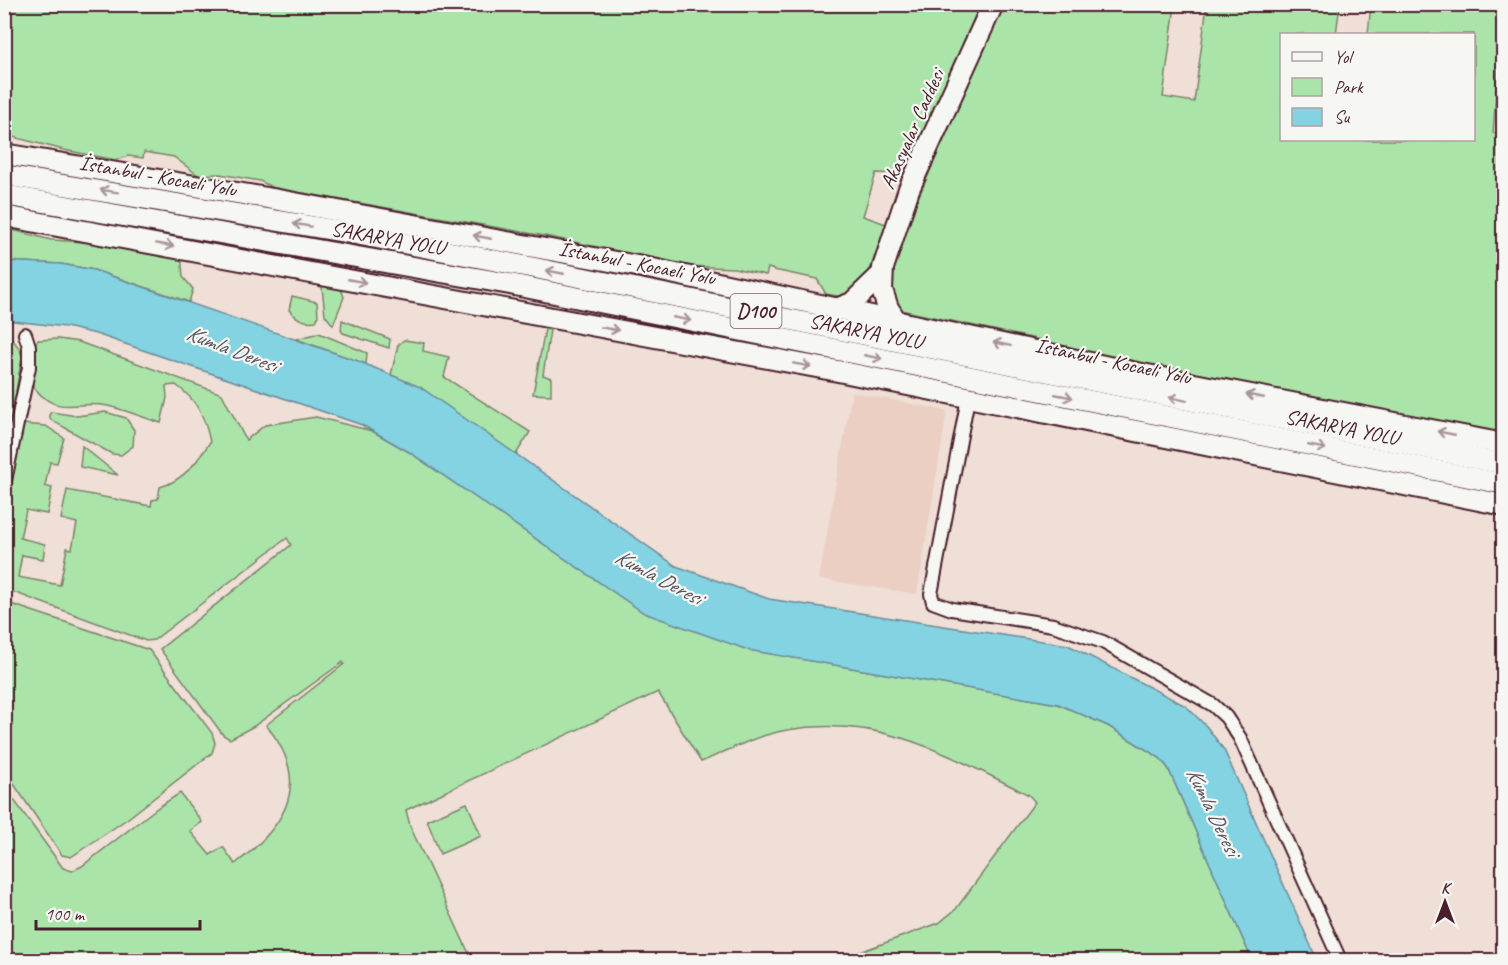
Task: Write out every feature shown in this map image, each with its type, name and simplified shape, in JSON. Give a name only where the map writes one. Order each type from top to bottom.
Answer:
[{"type":"main road","name":"Akasyalar Caddesi","points":[[881,275],[909,189],[993,4]]},
{"type":"main road","points":[[4,152],[648,268],[1132,372],[1503,444]]},
{"type":"main road","name":"İstanbul - Kocaeli Yolu","points":[[4,175],[334,230],[738,307],[1503,464]]},
{"type":"main road","name":"SAKARYA YOLU","points":[[4,195],[522,286],[1503,484]]},
{"type":"main road","points":[[4,216],[210,253],[968,398],[1503,505]]},
{"type":"main road","points":[[512,242],[738,307]]},
{"type":"main road","points":[[210,253],[407,266]]},
{"type":"main road","points":[[837,309],[852,303],[881,275]]},
{"type":"main road","points":[[881,275],[888,308],[897,322]]},
{"type":"street","points":[[4,485],[29,367],[29,346],[25,334]]},
{"type":"street","points":[[968,398],[931,594],[933,602],[952,609],[1077,631],[1151,668],[1213,705],[1226,717],[1240,738],[1340,960]]},
{"type":"shaded area","points":[[852,392],[947,411],[917,594],[819,579]]},
{"type":"green space","points":[[356,4],[370,11],[373,4],[980,5],[904,174],[876,173],[863,216],[886,224],[866,281],[855,295],[843,297],[826,294],[817,279],[768,268],[766,275],[734,268],[687,266],[545,236],[274,188],[260,181],[220,174],[198,175],[174,157],[144,152],[143,158],[128,156],[116,160],[5,135],[4,5]]},
{"type":"green space","points":[[1004,5],[1175,5],[1163,97],[1194,102],[1207,5],[1340,5],[1336,33],[1280,33],[1280,141],[1475,141],[1475,33],[1368,33],[1371,5],[1503,5],[1493,133],[1504,134],[1503,436],[1135,364],[1050,342],[896,309],[889,290],[891,277],[914,207]]},
{"type":"green space","points":[[5,228],[51,240],[102,243],[181,254],[183,277],[193,289],[189,302],[94,270],[61,264],[5,261]]},
{"type":"green space","points":[[287,277],[341,289],[344,297],[333,325],[325,315],[322,287]]},
{"type":"green space","points":[[292,296],[317,302],[316,321],[304,321],[289,310]]},
{"type":"green space","points":[[342,320],[390,339],[389,348],[343,333]]},
{"type":"green space","points":[[545,329],[550,330],[543,375],[551,378],[551,395],[533,394]]},
{"type":"green space","points":[[319,333],[367,353],[366,364],[296,339]]},
{"type":"green space","points":[[5,339],[12,339],[20,349],[22,357],[5,455]]},
{"type":"green space","points":[[58,339],[79,342],[222,394],[246,440],[265,425],[316,417],[372,431],[409,452],[587,573],[749,650],[1058,704],[1108,726],[1160,758],[1168,768],[1252,960],[838,960],[939,923],[956,909],[1035,802],[1029,795],[942,753],[884,733],[853,728],[821,727],[776,732],[743,743],[701,762],[658,692],[406,810],[410,826],[472,960],[5,960],[4,786],[63,868],[72,871],[82,866],[180,793],[202,822],[190,831],[210,855],[223,847],[235,864],[268,834],[280,818],[288,801],[291,784],[288,765],[280,746],[266,725],[344,664],[343,662],[254,726],[230,739],[223,735],[160,649],[291,545],[287,538],[154,640],[146,641],[5,589],[5,517],[22,424],[46,426],[64,438],[57,463],[50,462],[45,486],[52,488],[47,514],[26,510],[20,538],[45,544],[43,559],[22,555],[18,577],[60,585],[67,548],[72,549],[77,523],[61,519],[67,490],[151,506],[152,500],[158,499],[160,487],[183,475],[210,442],[206,425],[195,403],[176,385],[166,386],[167,398],[161,423],[108,406],[66,406],[48,401],[30,382],[34,346],[38,340]]},
{"type":"green space","points":[[404,340],[424,343],[423,351],[449,357],[444,377],[530,432],[515,456],[420,388],[391,375],[398,345]]},
{"type":"green space","points":[[51,412],[77,416],[105,412],[126,418],[134,430],[133,446],[121,455],[112,454],[51,420],[49,415]]},
{"type":"green space","points":[[82,446],[118,475],[80,467]]},
{"type":"green space","points":[[5,602],[149,650],[212,733],[215,743],[212,753],[127,819],[71,857],[62,855],[5,771]]},
{"type":"green space","points":[[467,803],[481,836],[440,854],[427,820]]},
{"type":"water","name":"Kumla Deresi","points":[[4,261],[61,264],[94,270],[358,361],[420,387],[676,566],[769,599],[1068,645],[1186,706],[1207,727],[1224,750],[1317,960],[1252,960],[1168,768],[1160,758],[1108,726],[1058,704],[748,650],[644,613],[409,452],[362,425],[96,334],[66,327],[5,320]]}]
